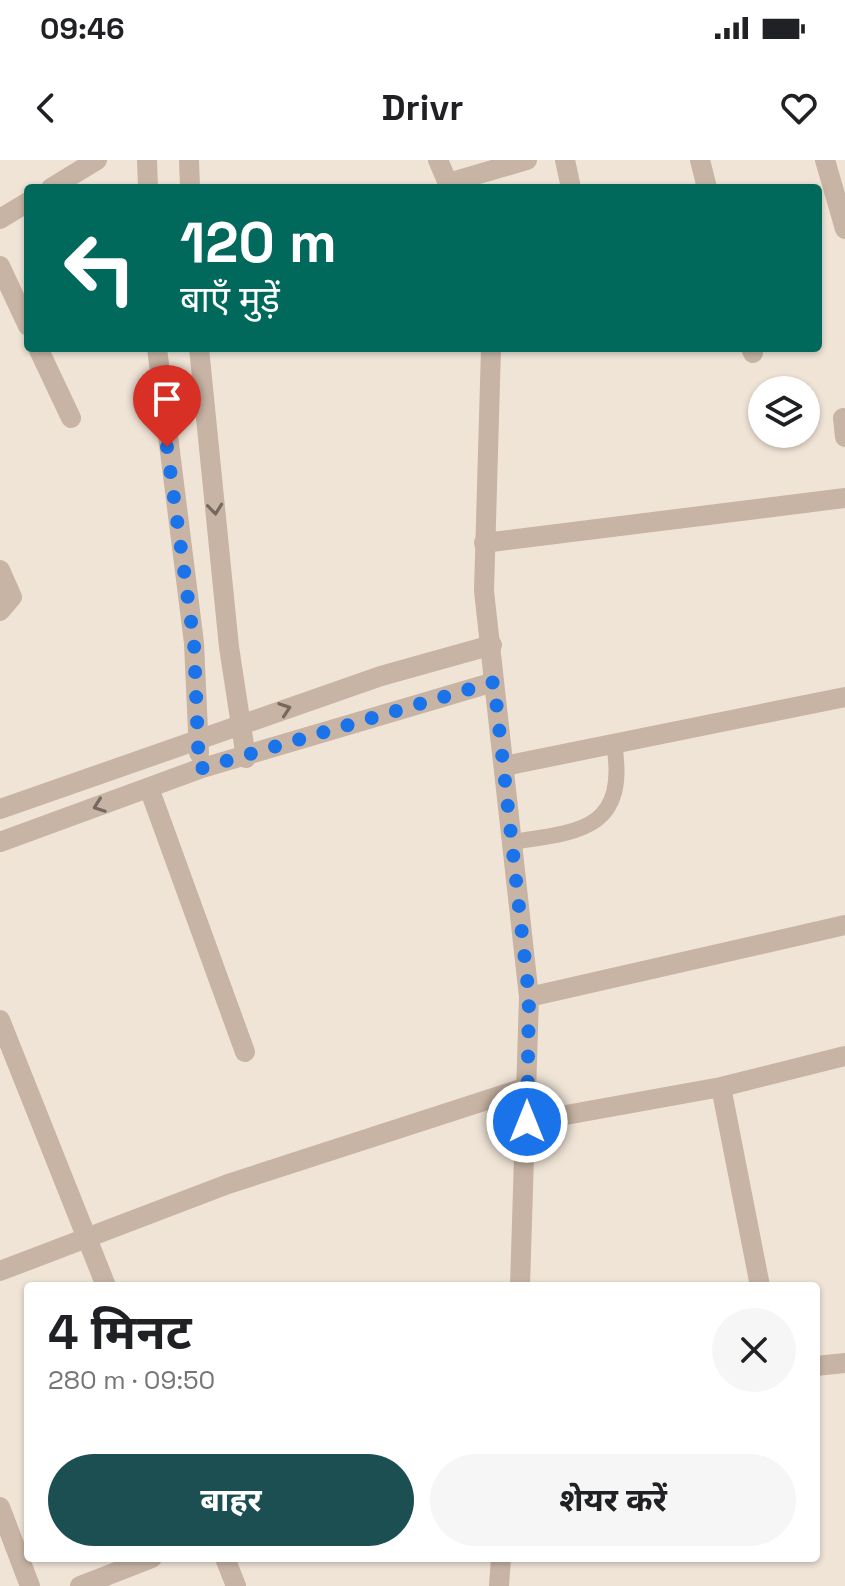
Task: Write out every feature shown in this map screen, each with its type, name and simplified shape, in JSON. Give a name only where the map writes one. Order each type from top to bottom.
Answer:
[{"type":"street","points":[[58,184],[97,160]]},
{"type":"street","points":[[147,160],[148,184]]},
{"type":"street","points":[[189,160],[190,184]]},
{"type":"street","points":[[438,160],[448,184]]},
{"type":"street","points":[[455,184],[527,160]]},
{"type":"street","points":[[565,160],[570,184]]},
{"type":"street","points":[[700,160],[706,184]]},
{"type":"street","points":[[825,160],[845,229]]},
{"type":"street","points":[[0,219],[24,204]]},
{"type":"street","points":[[0,266],[24,317]]},
{"type":"street","points":[[40,352],[71,418]]},
{"type":"street","points":[[158,352],[194,643],[199,769]]},
{"type":"street","points":[[199,352],[229,647],[246,758]]},
{"type":"street","points":[[491,352],[484,591],[529,997],[520,1282]]},
{"type":"street","points":[[484,543],[845,498]]},
{"type":"street","points":[[0,570],[12,597],[0,611]]},
{"type":"street","points":[[0,809],[381,676],[492,645]]},
{"type":"street","points":[[0,842],[199,769],[246,758],[494,682]]},
{"type":"street","points":[[504,766],[845,697]]},
{"type":"street","points":[[149,788],[245,1052]]},
{"type":"street","points":[[529,997],[845,925]]},
{"type":"street","points":[[0,1020],[105,1282]]},
{"type":"street","points":[[527,1122],[721,1087],[845,1056]]},
{"type":"street","points":[[0,1271],[228,1184],[527,1087]]},
{"type":"street","points":[[721,1087],[759,1282]]},
{"type":"street","points":[[820,1366],[845,1363]]},
{"type":"street","points":[[0,1507],[30,1586]]},
{"type":"street","points":[[80,1586],[142,1562]]},
{"type":"street","points":[[227,1562],[236,1586]]},
{"type":"street","points":[[499,1586],[501,1562]]},
{"type":"lane","points":[[512,842],[556,836],[593,823],[613,801],[620,777],[614,743]]},
{"type":"route","points":[[167,447],[194,643],[199,769],[246,758],[494,682],[529,997],[527,1122]]}]
